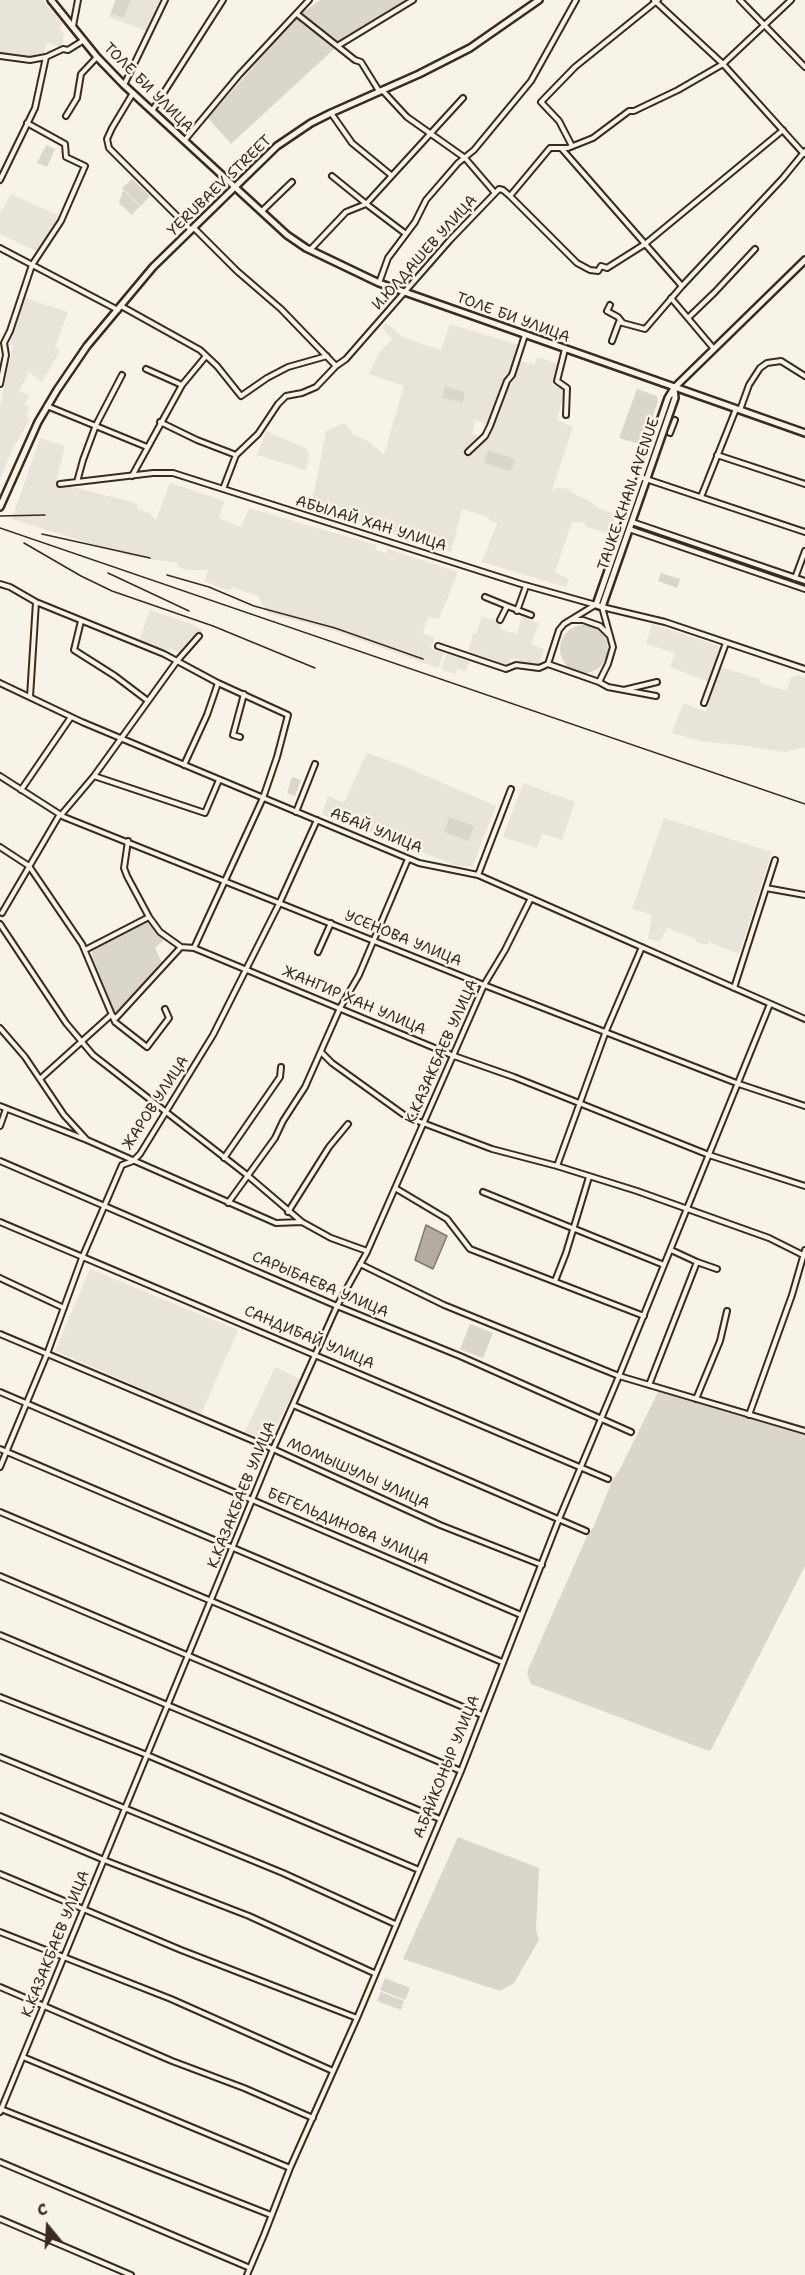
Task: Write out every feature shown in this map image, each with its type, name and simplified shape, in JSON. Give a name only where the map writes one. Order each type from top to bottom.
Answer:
[{"type":"street","name":"ТОЛЕ БИ УЛИЦА","points":[[51,0],[97,57],[124,85],[287,235],[310,250],[379,283],[805,433]]},
{"type":"street","points":[[73,26],[78,0]]},
{"type":"street","points":[[124,85],[165,0]]},
{"type":"street","points":[[152,111],[223,0]]},
{"type":"street","points":[[184,141],[238,75],[309,0]]},
{"type":"street","points":[[339,45],[413,0]]},
{"type":"street","name":"YERUBAEV STREET","points":[[0,507],[38,422],[87,346],[153,267],[234,186],[277,146],[311,123],[470,48],[538,0]]},
{"type":"street","points":[[379,283],[388,258],[415,222],[426,200],[531,81],[576,0]]},
{"type":"street","points":[[740,0],[805,67]]},
{"type":"street","points":[[783,130],[645,244],[607,268],[601,267],[598,271],[590,270],[577,263],[510,196],[550,148],[572,146],[593,138],[628,111],[634,111],[678,90],[723,64],[791,0]]},
{"type":"street","points":[[572,146],[559,121],[541,102],[575,67],[656,1],[723,64],[804,153],[645,329],[622,322],[607,311],[610,305]]},
{"type":"street","points":[[297,14],[339,45],[355,60],[361,62],[380,91],[407,117],[465,158],[495,193]]},
{"type":"street","points":[[0,56],[30,60],[46,57],[63,49],[68,50],[84,40]]},
{"type":"street","points":[[0,180],[34,108],[46,57]]},
{"type":"street","points":[[66,116],[77,98],[81,74],[97,57]]},
{"type":"street","points":[[134,93],[112,128],[107,139],[109,148],[237,271],[281,309],[336,366]]},
{"type":"street","points":[[310,250],[346,212],[366,204],[463,98]]},
{"type":"street","points":[[331,113],[352,143],[391,175]]},
{"type":"street","points":[[0,384],[6,355],[2,341],[10,331],[32,265],[61,221],[85,166],[66,157],[65,144],[27,123]]},
{"type":"street","points":[[561,148],[682,286]]},
{"type":"street","points":[[332,176],[406,234]]},
{"type":"street","points":[[262,211],[292,182]]},
{"type":"street","name":"И.ЮЛДАШЕВ УЛИЦА","points":[[223,489],[236,455],[258,434],[278,404],[286,396],[310,391],[360,345],[450,240],[499,189],[510,196]]},
{"type":"street","points":[[0,248],[185,341],[207,356],[241,396],[288,367],[327,356]]},
{"type":"street","points":[[688,318],[716,292],[755,249]]},
{"type":"street","name":"TAUKE KHAN AVENUE","points":[[596,605],[674,388],[805,260]]},
{"type":"street","points":[[671,298],[714,349]]},
{"type":"street","points":[[612,341],[619,322],[622,322]]},
{"type":"street","points":[[468,452],[485,436],[490,426],[507,381],[512,375],[525,335]]},
{"type":"street","points":[[565,349],[557,381],[567,388],[566,415]]},
{"type":"street","points":[[132,476],[182,385],[207,356]]},
{"type":"street","points":[[701,497],[717,455],[749,386],[760,368],[766,363],[781,361],[805,376]]},
{"type":"street","points":[[146,369],[182,385]]},
{"type":"street","points":[[77,482],[82,460],[96,425],[122,375]]},
{"type":"street","points":[[47,406],[147,447]]},
{"type":"street","points":[[670,433],[675,420]]},
{"type":"street","points":[[160,422],[236,455]]},
{"type":"street","points":[[717,455],[805,484]]},
{"type":"street","name":"АБЫЛАЙ ХАН УЛИЦА","points":[[60,484],[153,472],[173,473],[526,586],[602,607]]},
{"type":"street","points":[[643,478],[805,532]]},
{"type":"street","name":"TAUKE KHAN AVENUE","points":[[602,607],[631,525],[643,478]]},
{"type":"street","points":[[631,525],[805,581]]},
{"type":"street","points":[[631,525],[805,589]]},
{"type":"street","points":[[795,578],[805,551]]},
{"type":"street","points":[[0,584],[36,602],[177,661],[218,683],[288,715],[263,798],[195,948]]},
{"type":"street","points":[[517,610],[526,586]]},
{"type":"street","points":[[485,597],[531,615]]},
{"type":"street","points":[[30,697],[36,602]]},
{"type":"street","points":[[548,664],[559,630],[596,605]]},
{"type":"street","points":[[500,620],[507,606]]},
{"type":"street","points":[[599,682],[608,664],[612,647],[602,607]]},
{"type":"street","points":[[602,607],[665,622],[805,669]]},
{"type":"street","points":[[571,620],[583,620],[600,626],[612,640]]},
{"type":"street","points":[[81,621],[74,650],[115,676],[148,701]]},
{"type":"street","points":[[1,914],[61,814],[94,776],[177,661],[200,636]]},
{"type":"street","points":[[704,703],[726,643]]},
{"type":"street","points":[[438,646],[506,669],[524,665],[539,668],[548,664],[609,687],[656,696]]},
{"type":"street","points":[[623,690],[657,682]]},
{"type":"street","name":"АБАЙ УЛИЦА","points":[[0,683],[184,766],[418,863],[478,875],[805,1019]]},
{"type":"street","points":[[184,766],[207,715],[218,683]]},
{"type":"street","points":[[240,737],[233,735],[244,694]]},
{"type":"street","points":[[21,790],[71,717]]},
{"type":"street","points":[[296,812],[315,764]]},
{"type":"street","name":"УСЕНОВА УЛИЦА","points":[[0,776],[61,814],[279,904],[739,1084],[805,1106]]},
{"type":"street","points":[[94,776],[205,813],[219,780]]},
{"type":"street","points":[[478,875],[511,789]]},
{"type":"street","name":"ЖАРОВ УЛИЦА","points":[[0,1467],[47,1354],[82,1258],[122,1165],[133,1161],[140,1154],[207,1045],[247,970],[317,820]]},
{"type":"street","points":[[111,1015],[116,1018],[181,947],[160,932],[149,917],[124,868],[128,841]]},
{"type":"street","points":[[0,847],[29,866],[85,950],[115,1022],[147,1047],[169,1018],[165,1009]]},
{"type":"street","points":[[228,1203],[275,1138],[283,1121],[305,1088],[340,1008],[375,940],[408,858]]},
{"type":"street","points":[[734,988],[775,861]]},
{"type":"street","points":[[766,888],[805,895]]},
{"type":"street","name":"К.КАЗАКБАЕВ УЛИЦА","points":[[1,2110],[82,1908],[234,1548],[273,1449],[337,1306],[367,1251],[484,985],[505,950],[531,898]]},
{"type":"street","points":[[85,950],[149,917]]},
{"type":"street","points":[[318,952],[332,923]]},
{"type":"street","points":[[0,924],[80,1042],[93,1055],[247,1175],[288,1212],[331,1238],[367,1251]]},
{"type":"street","name":"ЖАНГИР ХАН УЛИЦА","points":[[181,947],[195,948],[454,1056],[580,1102],[709,1155],[805,1186]]},
{"type":"street","points":[[557,1166],[606,1031],[642,947]]},
{"type":"street","name":"А.БАЙКОНЫР УЛИЦА","points":[[247,2275],[290,2168],[357,2018],[461,1771],[559,1519],[620,1376],[770,1004]]},
{"type":"street","points":[[40,1079],[111,1015]]},
{"type":"street","points":[[0,1028],[25,1057],[64,1115],[87,1140]]},
{"type":"street","points":[[321,1052],[332,1063],[407,1117],[492,1149],[637,1191],[769,1238],[804,1256],[749,1415]]},
{"type":"street","points":[[224,1158],[280,1077],[281,1067]]},
{"type":"street","points":[[0,1106],[87,1140],[276,1223],[302,1222]]},
{"type":"street","points":[[0,1126],[6,1109]]},
{"type":"street","points":[[288,1212],[329,1147],[348,1124]]},
{"type":"street","name":"САРЫБАЕВА УЛИЦА","points":[[0,1161],[337,1306],[460,1356],[631,1432]]},
{"type":"street","points":[[555,1281],[589,1177]]},
{"type":"street","points":[[395,1188],[447,1219],[470,1250],[644,1316]]},
{"type":"street","points":[[483,1192],[664,1265]]},
{"type":"street","name":"САНДИБАЙ УЛИЦА","points":[[0,1222],[608,1479]]},
{"type":"street","points":[[670,1250],[717,1269]]},
{"type":"street","points":[[649,1385],[697,1262]]},
{"type":"street","points":[[360,1264],[444,1305],[620,1376],[805,1431]]},
{"type":"street","points":[[0,1278],[64,1308]]},
{"type":"street","points":[[696,1399],[720,1341],[727,1311]]},
{"type":"street","name":"МОМЫШУЛЫ УЛИЦА","points":[[0,1334],[273,1449],[440,1524],[542,1565]]},
{"type":"street","name":"БЕГЕЛЬДИНОВА УЛИЦА","points":[[0,1392],[522,1615]]},
{"type":"street","points":[[293,1405],[586,1531]]},
{"type":"street","points":[[0,1449],[502,1662]]},
{"type":"street","points":[[0,1512],[482,1715]]},
{"type":"street","points":[[0,1576],[461,1771]]},
{"type":"street","points":[[0,1635],[440,1819]]},
{"type":"street","points":[[0,1697],[147,1755],[418,1870]]},
{"type":"street","points":[[0,1757],[272,1868],[395,1924]]},
{"type":"street","points":[[0,1816],[104,1860],[249,1916],[374,1973]]},
{"type":"street","points":[[0,1874],[181,1950],[357,2018]]},
{"type":"street","points":[[0,1932],[171,1999],[333,2071]]},
{"type":"street","points":[[0,1987],[313,2118]]},
{"type":"street","points":[[22,2057],[290,2168]]},
{"type":"street","points":[[1,2110],[271,2215]]},
{"type":"street","points":[[0,2162],[250,2268]]},
{"type":"street","points":[[0,2220],[131,2275]]},
{"type":"shaded area","points":[[0,0],[43,0],[62,23],[60,31],[64,32],[62,47],[46,43],[44,54],[35,59],[0,53]]},
{"type":"shaded area","points":[[115,0],[160,0],[146,31],[109,17]]},
{"type":"shaded area","points":[[116,0],[131,0],[124,18],[111,13]]},
{"type":"shaded area","points":[[320,0],[405,0],[335,48],[231,144],[208,118],[298,16]]},
{"type":"shaded area","points":[[46,145],[55,149],[47,167],[37,163]]},
{"type":"shaded area","points":[[132,179],[150,196],[141,206],[122,188]]},
{"type":"shaded area","points":[[123,190],[140,206],[132,215],[119,203]]},
{"type":"shaded area","points":[[11,194],[59,216],[39,250],[36,251],[0,234],[0,213]]},
{"type":"shaded area","points":[[25,298],[68,312],[55,347],[60,350],[42,382],[29,372],[19,391],[29,396],[25,405],[29,407],[27,416],[30,419],[13,448],[0,479],[0,406],[13,346],[9,344]]},
{"type":"shaded area","points":[[386,323],[404,338],[441,350],[450,324],[519,345],[490,425],[475,420],[472,434],[487,439],[495,419],[499,417],[508,386],[511,386],[519,361],[535,365],[537,357],[559,364],[552,385],[565,389],[557,420],[573,427],[552,490],[570,489],[572,493],[600,509],[616,514],[610,534],[587,527],[583,522],[572,522],[555,572],[569,579],[566,587],[482,562],[497,523],[488,520],[489,517],[462,509],[451,552],[310,506],[326,431],[345,423],[353,434],[366,440],[384,454],[404,386],[369,374],[379,353],[392,339],[382,328]]},
{"type":"shaded area","points":[[445,387],[465,392],[462,403],[442,397]]},
{"type":"shaded area","points":[[637,389],[657,396],[658,401],[643,445],[619,438]]},
{"type":"shaded area","points":[[266,431],[306,448],[309,455],[306,470],[257,455]]},
{"type":"shaded area","points":[[40,438],[65,446],[56,483],[132,502],[138,505],[137,509],[149,513],[156,520],[170,483],[225,501],[219,518],[241,527],[249,508],[376,545],[376,550],[386,553],[388,549],[458,572],[439,619],[428,617],[423,633],[435,638],[430,649],[444,653],[438,668],[335,631],[268,613],[258,596],[232,587],[230,590],[223,589],[204,581],[209,570],[188,570],[177,567],[178,563],[130,556],[12,519]]},
{"type":"shaded area","points":[[488,450],[515,459],[511,471],[484,463]]},
{"type":"shaded area","points":[[679,540],[753,566],[753,568],[677,544]]},
{"type":"shaded area","points":[[759,568],[805,583],[805,587],[758,571]]},
{"type":"shaded area","points":[[661,573],[680,579],[677,588],[658,581]]},
{"type":"shaded area","points":[[150,610],[203,630],[181,654],[170,648],[169,650],[159,649],[139,641]]},
{"type":"shaded area","points":[[482,616],[501,622],[500,629],[517,634],[522,617],[539,623],[531,644],[544,649],[539,666],[511,658],[508,665],[468,651]]},
{"type":"shaded area","points":[[652,624],[722,647],[709,682],[670,667],[675,653],[646,644]]},
{"type":"shaded area","points":[[579,625],[589,625],[601,632],[608,644],[608,654],[601,666],[589,673],[579,673],[564,662],[560,654],[560,644],[571,629]]},
{"type":"shaded area","points":[[447,654],[470,662],[466,671],[457,668],[455,674],[441,669]]},
{"type":"shaded area","points":[[720,667],[760,679],[760,683],[787,691],[791,677],[798,675],[805,677],[805,747],[785,752],[701,741],[672,733],[683,703],[706,712]]},
{"type":"shaded area","points":[[367,753],[399,764],[496,806],[472,867],[458,866],[322,814],[328,796],[344,803]]},
{"type":"shaded area","points":[[292,777],[301,780],[295,796],[287,793]]},
{"type":"shaded area","points":[[523,783],[575,802],[562,840],[542,834],[537,848],[503,837]]},
{"type":"shaded area","points":[[449,817],[474,826],[469,841],[444,832]]},
{"type":"shaded area","points":[[664,818],[772,852],[739,954],[708,942],[707,945],[696,942],[696,939],[667,928],[660,942],[648,938],[652,915],[632,909]]},
{"type":"shaded area","points":[[149,921],[164,940],[155,948],[162,963],[118,1012],[115,1012],[92,957],[92,950]]},
{"type":"shaded area","points":[[426,1225],[447,1236],[433,1269],[415,1260]]},
{"type":"shaded area","points":[[90,1269],[238,1330],[201,1414],[55,1351]]},
{"type":"shaded area","points":[[470,1324],[493,1333],[483,1358],[460,1349]]},
{"type":"shaded area","points":[[275,1367],[300,1379],[269,1442],[245,1432]]},
{"type":"shaded area","points":[[659,1390],[805,1435],[805,1566],[709,1751],[531,1684],[527,1672],[613,1479]]},
{"type":"shaded area","points":[[458,1837],[539,1868],[536,1930],[539,1940],[514,1983],[500,1991],[403,1959]]},
{"type":"shaded area","points":[[385,1978],[410,1988],[405,2000],[380,1990]]},
{"type":"shaded area","points":[[381,1992],[404,2001],[401,2010],[377,2001]]},
{"type":"railway","points":[[0,516],[45,515]]},
{"type":"railway","points":[[0,528],[805,804]]},
{"type":"railway","points":[[42,534],[150,558]]},
{"type":"railway","points":[[24,543],[112,591],[213,626],[315,668]]},
{"type":"railway","points":[[108,573],[189,611]]},
{"type":"railway","points":[[167,575],[209,587],[254,606],[335,628],[423,659]]}]
